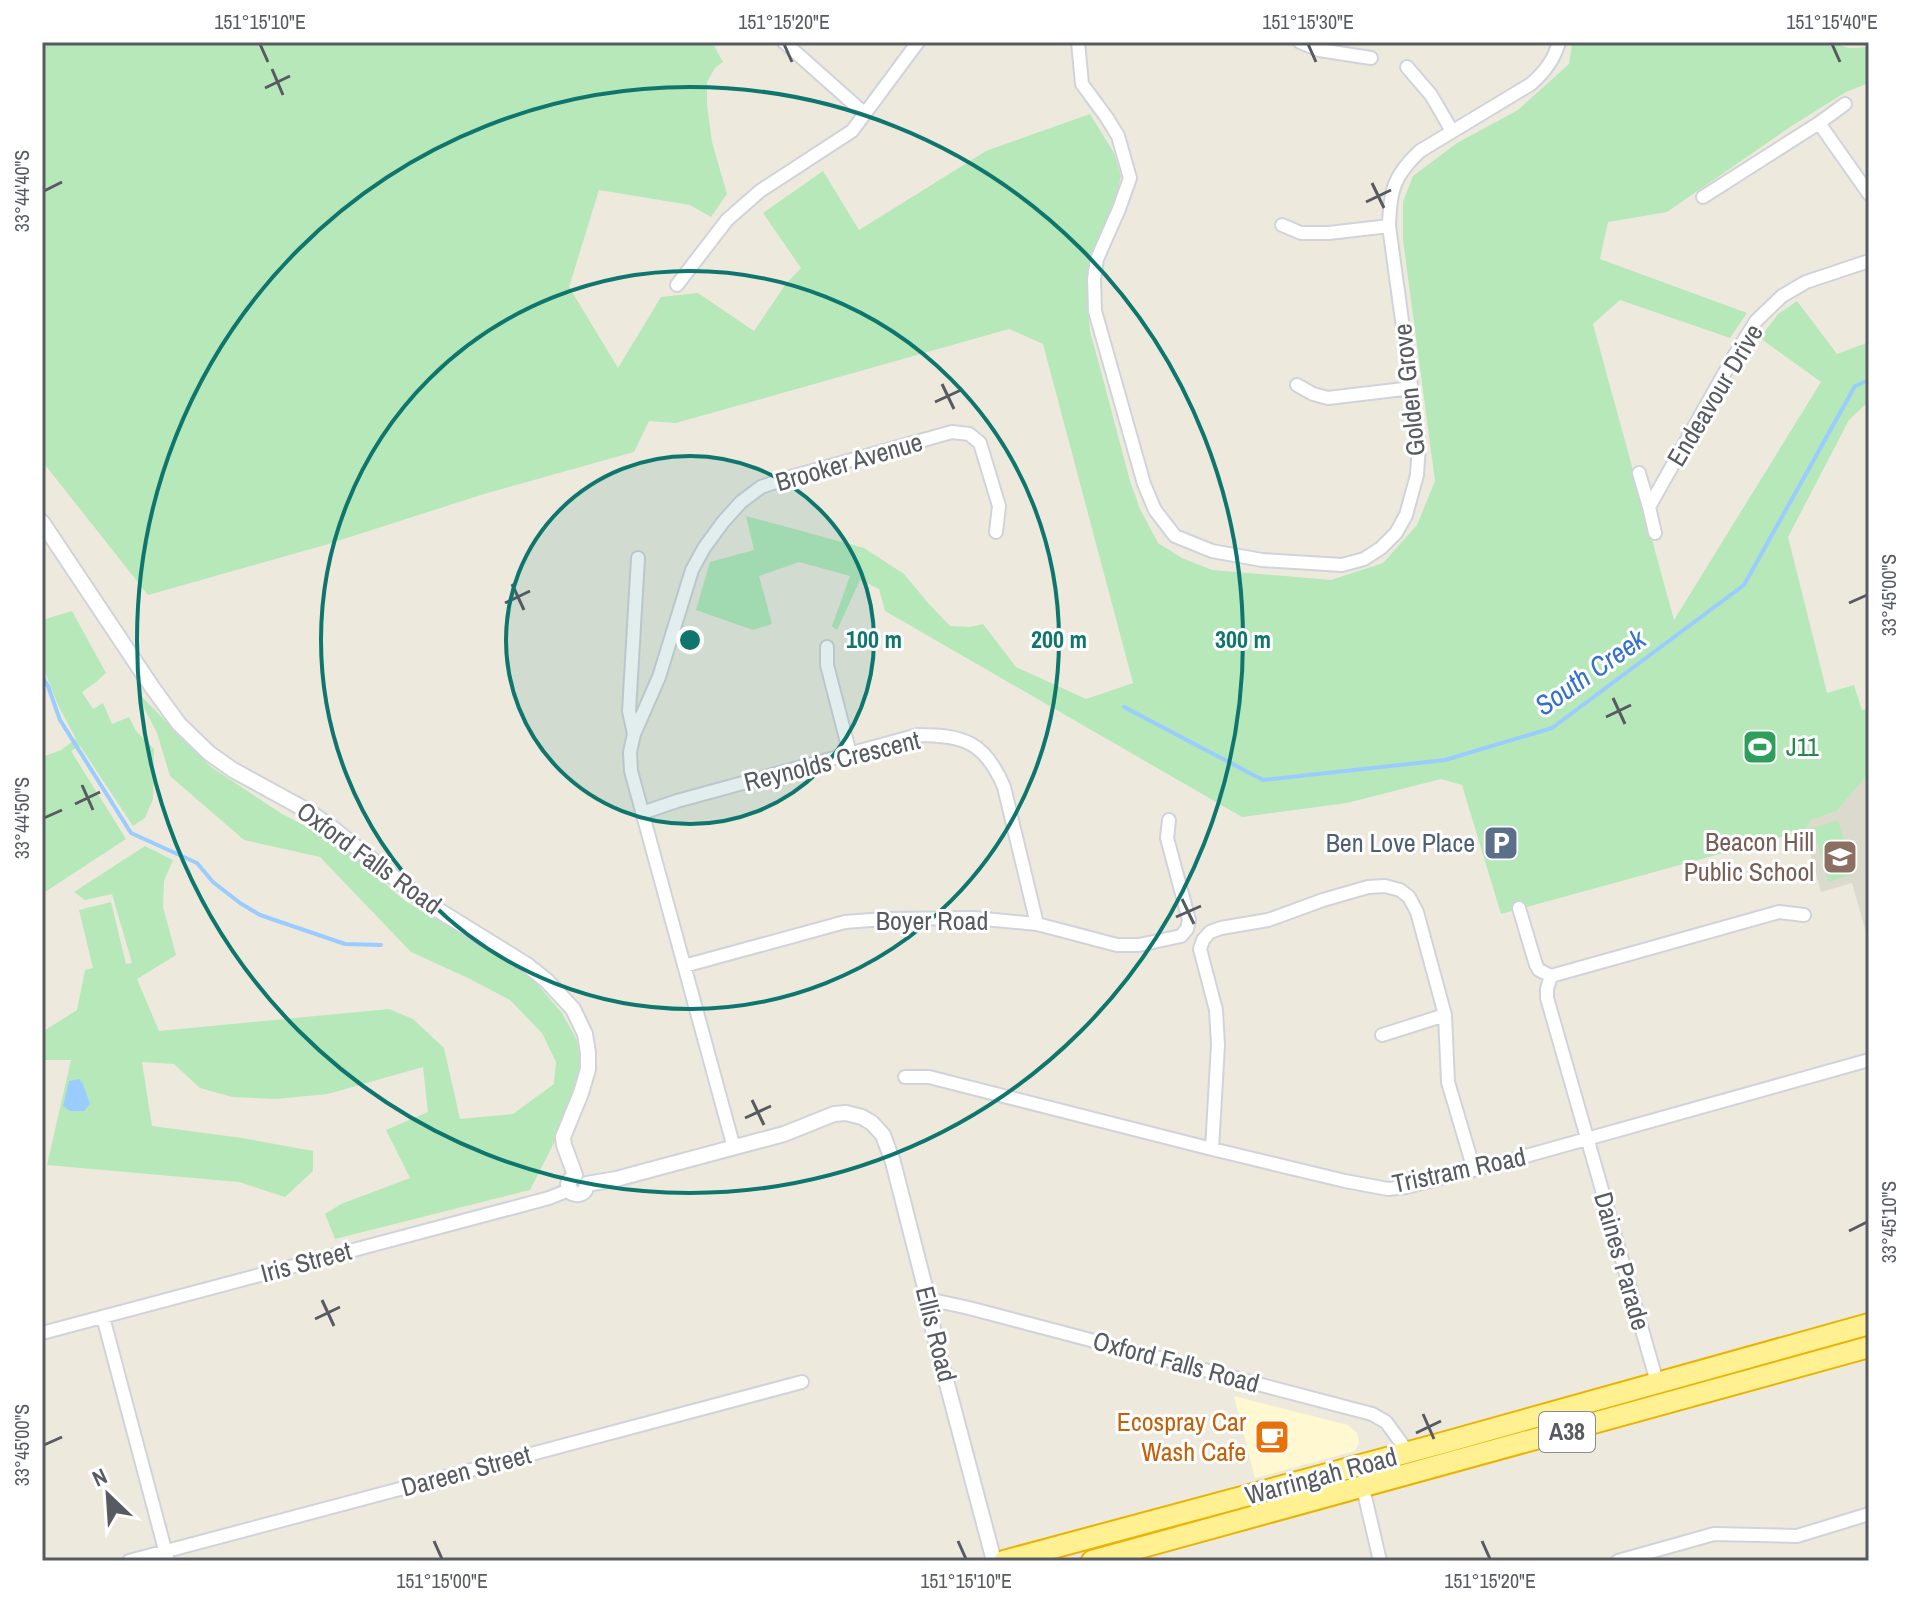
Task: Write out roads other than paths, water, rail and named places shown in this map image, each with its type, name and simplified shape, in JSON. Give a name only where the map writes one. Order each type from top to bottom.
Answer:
[{"type":"highway","name":"Warringah Road","points":[[1004,1561],[1869,1324]]},
{"type":"highway","name":"Warringah Road","points":[[1092,1561],[1869,1347]]},
{"type":"street","points":[[677,285],[727,220],[760,191],[852,131],[918,42]]},
{"type":"street","name":"Golden Grove","points":[[1078,42],[1082,84],[1118,136],[1130,178],[1097,259],[1095,311],[1144,484],[1155,510],[1175,536],[1212,551],[1262,560],[1342,565],[1364,559],[1396,533],[1406,515],[1417,475],[1419,444],[1389,226],[1394,184],[1405,165],[1420,151],[1531,84],[1545,72],[1559,42]]},
{"type":"street","points":[[1300,42],[1319,50],[1371,58]]},
{"type":"street","points":[[779,43],[865,114]]},
{"type":"street","points":[[1407,67],[1431,95],[1452,131]]},
{"type":"street","points":[[1703,197],[1845,104]]},
{"type":"street","points":[[1819,123],[1869,194]]},
{"type":"street","points":[[1282,225],[1301,233],[1389,226]]},
{"type":"street","name":"Endeavour Drive","points":[[1649,507],[1756,321],[1782,296],[1806,282],[1869,261]]},
{"type":"street","points":[[1297,385],[1328,398],[1412,388]]},
{"type":"street","name":"Brooker Avenue","points":[[734,1148],[631,771],[630,752],[634,734],[659,677],[692,570],[723,522],[741,502],[761,487],[952,432],[969,434],[980,443],[985,454],[999,506],[996,532]]},
{"type":"street","name":"Endeavour Drive","points":[[1639,473],[1649,507]]},
{"type":"street","points":[[1649,507],[1655,533]]},
{"type":"street","name":"Oxford Falls Road","points":[[42,522],[152,687],[179,724],[209,753],[331,827],[422,900],[527,965],[573,1009],[582,1026],[588,1053],[588,1069],[581,1093],[563,1137],[577,1183]]},
{"type":"street","name":"Brooker Avenue","points":[[634,734],[629,711],[638,558]]},
{"type":"street","points":[[827,647],[827,665],[850,754]]},
{"type":"street","name":"Reynolds Crescent","points":[[642,813],[918,735],[958,737],[989,760],[1004,787],[1037,924]]},
{"type":"street","name":"Boyer Road","points":[[684,966],[845,922],[884,919],[974,918],[1037,924],[1117,945],[1139,945],[1181,936],[1189,920],[1167,838],[1169,820]]},
{"type":"street","points":[[1212,1149],[1218,1045],[1216,1010],[1200,949],[1203,940],[1210,932],[1221,928],[1268,920],[1323,900],[1368,887],[1385,886],[1400,890],[1409,897],[1417,912],[1445,1015],[1448,1082],[1474,1170]]},
{"type":"street","points":[[1519,908],[1536,965],[1551,976],[1779,912],[1804,915]]},
{"type":"street","points":[[1551,976],[1547,998],[1587,1140]]},
{"type":"street","points":[[1382,1035],[1445,1015]]},
{"type":"street","name":"Tristram Road","points":[[905,1077],[929,1077],[1212,1149],[1388,1189],[1587,1140],[1869,1060]]},
{"type":"street","name":"Ellis Road","points":[[734,1148],[784,1134],[834,1114],[862,1117],[883,1135],[893,1162],[928,1299],[934,1335],[994,1561]]},
{"type":"street","name":"Daines Parade","points":[[1587,1140],[1657,1382]]},
{"type":"street","points":[[577,1183],[616,1179],[734,1148]]},
{"type":"street","name":"Iris Street","points":[[42,1333],[549,1198],[577,1183]]},
{"type":"street","name":"Oxford Falls Road","points":[[928,1299],[1372,1414],[1386,1422],[1408,1452]]},
{"type":"street","points":[[103,1317],[167,1556]]},
{"type":"street","name":"Dareen Street","points":[[129,1561],[167,1556],[802,1382]]},
{"type":"street","points":[[1363,1488],[1380,1561]]},
{"type":"street","points":[[1618,1561],[1714,1534],[1797,1536],[1869,1514]]},
{"type":"water","points":[[79,1079],[90,1104],[84,1111],[70,1111],[63,1106],[69,1081]]},
{"type":"waterway","name":"South Creek","points":[[1124,707],[1263,780],[1445,760],[1552,728],[1744,585],[1855,386],[1869,380]]},
{"type":"waterway","points":[[42,676],[60,720],[131,833],[197,863],[213,882],[260,915],[345,944],[381,945]]},
{"type":"place","name":"J11","points":[[1760,747]]},
{"type":"place","name":"Ben Love Place","points":[[1501,843]]},
{"type":"place","name":"Beacon Hill Public School","points":[[1840,857]]},
{"type":"place","name":"Ecospray Car Wash Cafe","points":[[1272,1437]]}]
